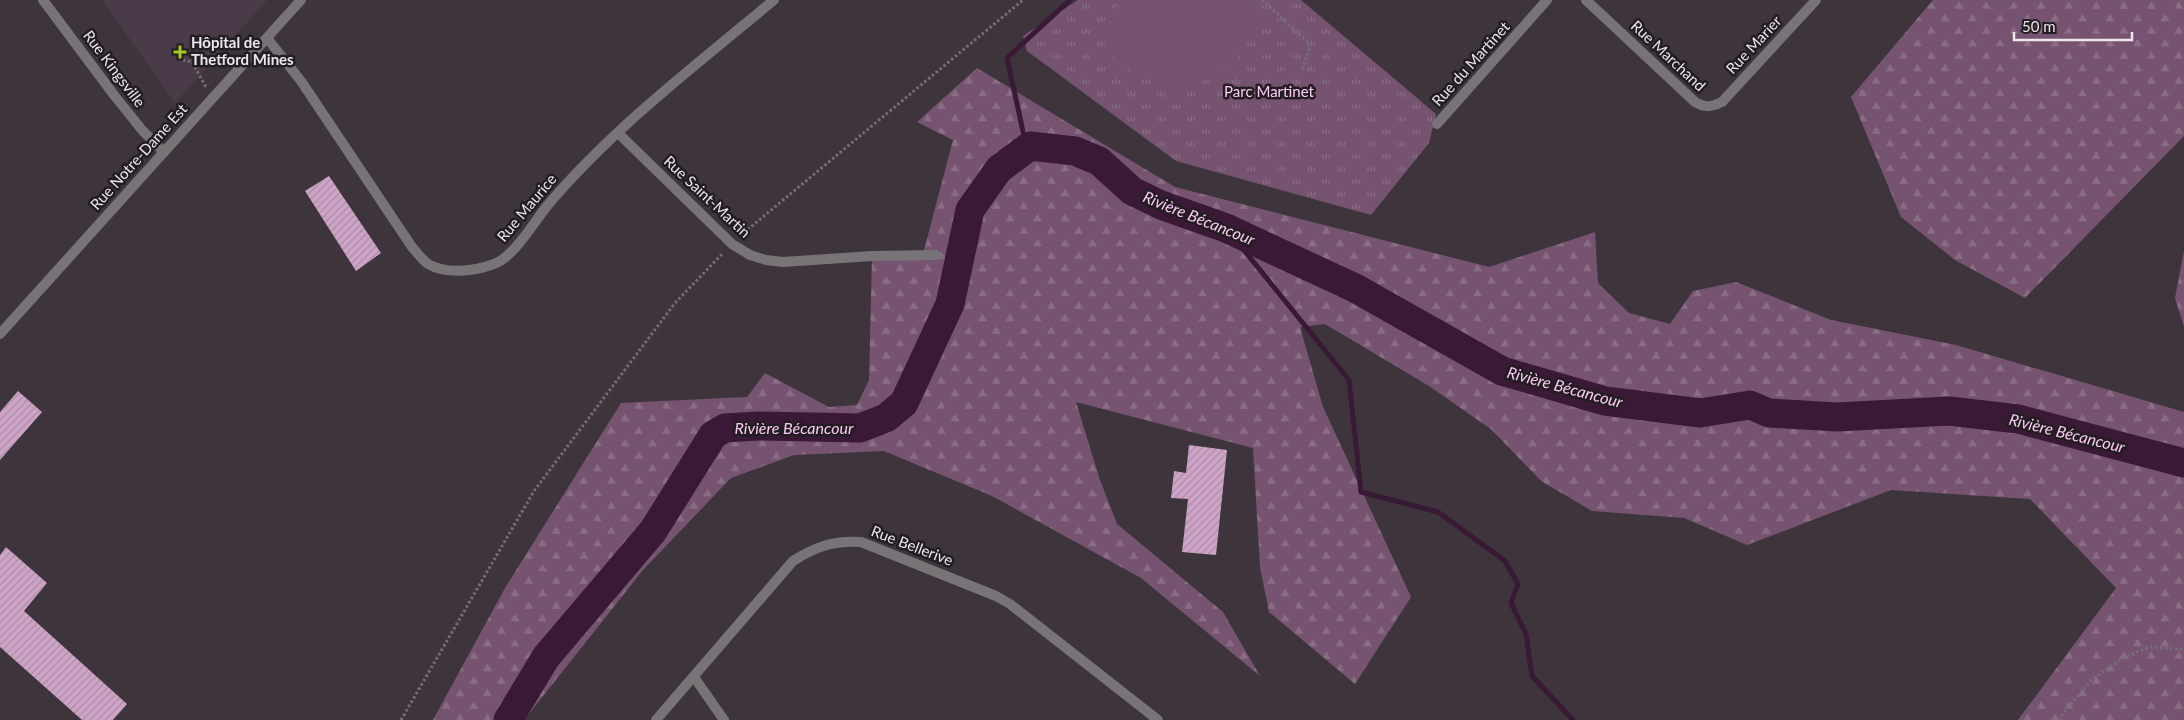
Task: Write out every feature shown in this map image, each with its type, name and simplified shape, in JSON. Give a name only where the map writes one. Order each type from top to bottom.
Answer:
[{"type":"street","name":"Rue Kingsville","points":[[44,0],[125,109],[142,130],[164,152]]},
{"type":"street","name":"Rue Notre-Dame Est","points":[[0,334],[301,0]]},
{"type":"street","name":"Rue Maurice","points":[[267,38],[301,82],[412,247],[428,264],[450,270],[471,270],[496,264],[514,249],[568,182],[618,133],[774,0]]},
{"type":"street","name":"Rue du Martinet","points":[[1437,124],[1547,0]]},
{"type":"street","name":"Rue Marchand","points":[[1586,0],[1695,102],[1702,106],[1711,107]]},
{"type":"street","name":"Rue Marier","points":[[1711,107],[1722,102],[1816,0]]},
{"type":"street","name":"Rue Saint-Martin","points":[[618,133],[732,244],[750,255],[766,260],[783,262],[872,256],[936,255]]},
{"type":"street","name":"Rue Bellerive","points":[[656,720],[793,561],[808,551],[825,544],[843,541],[861,542],[996,596],[1010,604],[1158,720]]},
{"type":"street","points":[[694,677],[724,720]]},
{"type":"path","points":[[401,720],[534,491],[675,303],[732,244],[1023,0]]},
{"type":"path","points":[[1262,0],[1311,45],[1302,70]]},
{"type":"path","points":[[183,60],[192,62],[212,98]]},
{"type":"path","points":[[2058,720],[2091,680],[2123,658],[2148,648],[2180,649],[2184,651]]},
{"type":"shaded area","name":"Hôpital de Thetford Mines","points":[[102,0],[267,0],[175,103]]},
{"type":"green space","name":"Parc Martinet","points":[[1078,0],[1301,0],[1436,114],[1429,143],[1371,215],[1176,161],[1027,51],[1023,36]]},
{"type":"green space","points":[[1122,0],[1241,0],[1262,18],[1241,52],[1224,70],[1213,77],[1189,84],[1162,83],[1149,79],[1120,64],[1095,32]]},
{"type":"green space","points":[[1933,0],[2184,0],[2184,136],[2025,298],[1955,260],[1901,217],[1851,97]]},
{"type":"green space","points":[[977,68],[1175,187],[1489,267],[1595,232],[1598,283],[1629,313],[1670,324],[1693,291],[1736,282],[1831,320],[1956,345],[2184,412],[2184,720],[2018,720],[2116,588],[2030,499],[1891,490],[1747,545],[1684,518],[1592,511],[1541,481],[1492,430],[1429,386],[1325,324],[1300,327],[1323,407],[1411,597],[1355,684],[1269,612],[1260,567],[1253,448],[1076,402],[1100,480],[1117,524],[1223,612],[1260,676],[1141,578],[992,496],[884,451],[794,455],[731,478],[643,570],[524,720],[433,720],[505,588],[621,403],[747,397],[765,373],[829,407],[857,405],[869,380],[872,256],[923,254],[953,140],[917,122]]},
{"type":"green space","points":[[2184,251],[2184,327],[2175,298]]},
{"type":"building","points":[[329,176],[381,253],[356,271],[305,191]]},
{"type":"building","points":[[18,391],[42,412],[0,460],[0,412]]},
{"type":"building","points":[[1189,445],[1227,450],[1216,555],[1182,552],[1188,499],[1171,498],[1174,471],[1186,473]]},
{"type":"building","points":[[6,547],[47,583],[24,611],[127,704],[113,720],[82,720],[0,647],[0,555]]},
{"type":"waterway","points":[[1030,146],[1024,136],[1007,58],[1070,0]]},
{"type":"waterway","name":"Rivière Bécancour","points":[[508,720],[546,657],[653,531],[713,435],[725,428],[758,426],[860,428],[886,418],[904,403],[950,304],[970,210],[999,169],[1030,146],[1075,151],[1099,161],[1132,191],[1161,205],[1226,228],[1355,288],[1502,371],[1605,401],[1700,413],[1750,405],[1769,413],[1837,417],[1949,411],[2018,419],[2184,463]]},
{"type":"waterway","points":[[1226,228],[1349,380],[1361,492],[1438,512],[1505,561],[1518,584],[1511,603],[1526,634],[1532,676],[1573,720]]},
{"type":"place","name":"Hôpital de Thetford Mines","points":[[180,52]]}]
